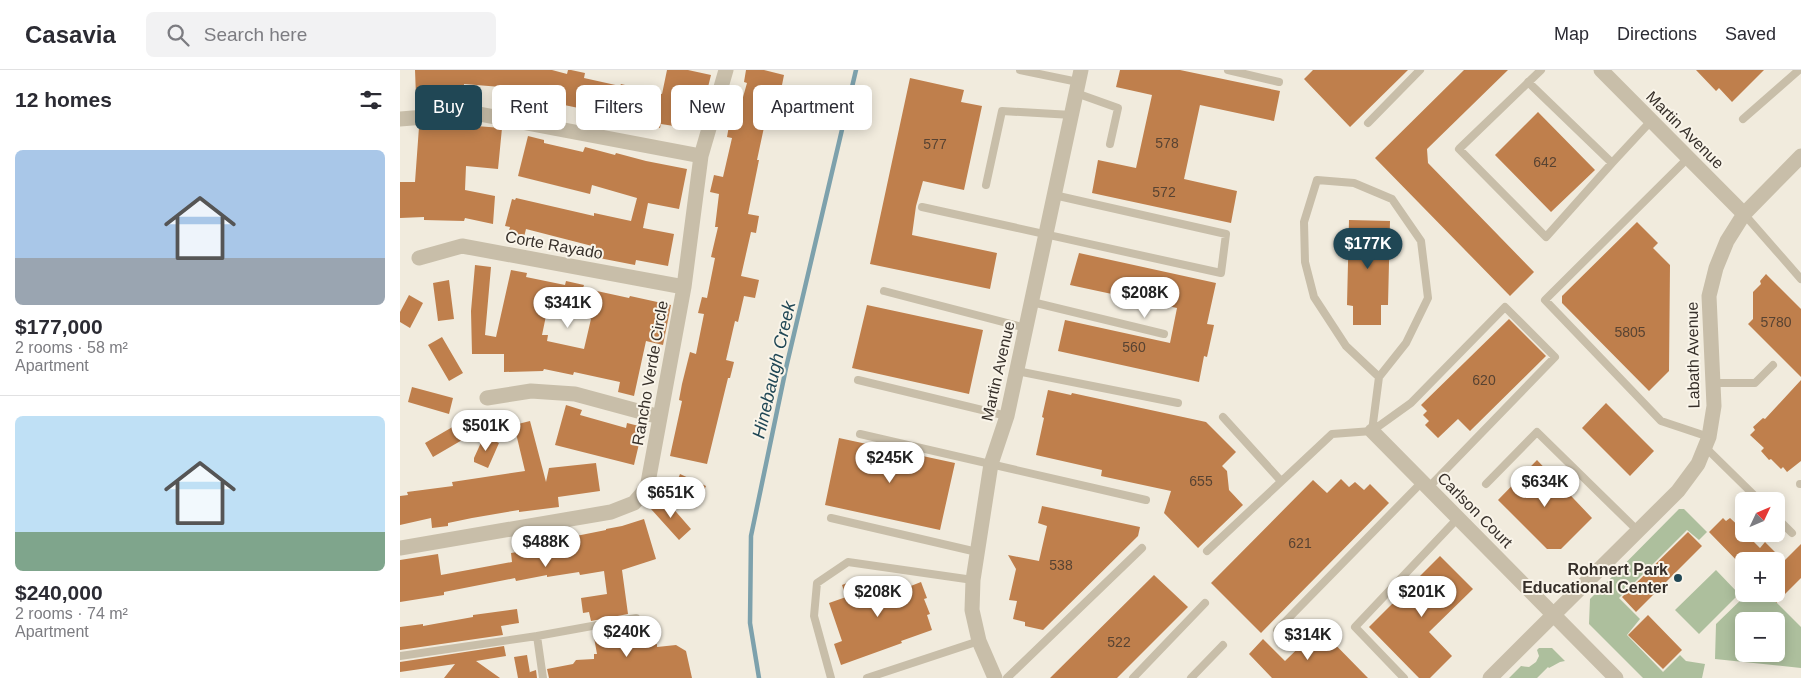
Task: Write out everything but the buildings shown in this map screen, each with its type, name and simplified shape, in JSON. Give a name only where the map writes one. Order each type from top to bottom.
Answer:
[{"type":"street","name":"Rancho Verde Circle","points":[[400,548],[611,512],[634,503],[647,488],[684,287],[701,156],[726,70]]},
{"type":"street","name":"Martin Avenue","points":[[1601,70],[1744,214]]},
{"type":"street","name":"Martin Avenue","points":[[995,678],[979,641],[972,610],[973,580],[991,464],[1007,416],[1079,82]]},
{"type":"street","points":[[400,119],[474,112],[701,156]]},
{"type":"street","name":"Labath Avenue","points":[[1490,678],[1678,491],[1698,464],[1707,442],[1714,406],[1709,296],[1716,268],[1727,241],[1744,214],[1801,156]]},
{"type":"street","name":"Corte Rayado","points":[[419,258],[462,246],[684,287]]},
{"type":"street","points":[[487,398],[531,391],[575,394],[660,416]]},
{"type":"street","name":"Carlson Court","points":[[1372,431],[1616,678]]},
{"type":"lane","points":[[1020,70],[1079,82],[1118,108],[1110,144]]},
{"type":"lane","points":[[1228,70],[1279,82]]},
{"type":"lane","points":[[1368,123],[1420,70]]},
{"type":"lane","points":[[1541,70],[1459,149],[1546,237],[1651,121]]},
{"type":"lane","points":[[1744,118],[1799,70]]},
{"type":"lane","points":[[1528,82],[1612,163]]},
{"type":"lane","points":[[986,185],[1002,111],[1072,114]]},
{"type":"lane","points":[[1688,158],[1544,300],[1661,421],[1707,442],[1752,492]]},
{"type":"lane","points":[[1372,431],[1380,378],[1406,344],[1428,298],[1420,241],[1392,199],[1354,183],[1317,180],[1304,222],[1305,262],[1314,297],[1346,346],[1380,378]]},
{"type":"lane","points":[[922,207],[1221,273],[1226,234],[1054,195]]},
{"type":"lane","points":[[1744,214],[1801,279]]},
{"type":"lane","points":[[884,291],[1026,328]]},
{"type":"lane","points":[[1032,302],[1164,334]]},
{"type":"lane","points":[[1207,551],[1332,434],[1372,431],[1411,404],[1505,307],[1555,357],[1277,630]]},
{"type":"lane","points":[[1712,383],[1755,384],[1773,365]]},
{"type":"lane","points":[[1017,371],[1178,403]]},
{"type":"lane","points":[[858,380],[1007,416]]},
{"type":"lane","points":[[1223,416],[1281,481]]},
{"type":"lane","points":[[1486,484],[1537,432],[1638,531]]},
{"type":"lane","points":[[860,434],[1146,500]]},
{"type":"lane","points":[[832,518],[977,552]]},
{"type":"lane","points":[[1404,678],[1355,627],[1458,518]]},
{"type":"lane","points":[[1785,526],[1792,533]]},
{"type":"lane","points":[[1007,678],[1142,548]]},
{"type":"lane","points":[[831,678],[814,616],[817,583],[824,578],[848,562],[973,580]]},
{"type":"lane","points":[[1133,678],[1205,603]]},
{"type":"lane","points":[[400,656],[536,636],[636,618]]},
{"type":"lane","points":[[536,636],[543,678]]},
{"type":"lane","points":[[867,678],[979,641]]},
{"type":"lane","points":[[1191,678],[1223,645]]},
{"type":"green space","points":[[1679,509],[1684,509],[1707,532],[1699,540],[1687,530],[1619,598],[1640,619],[1627,635],[1663,672],[1680,655],[1686,661],[1705,664],[1702,678],[1643,678],[1589,624],[1590,599]]},
{"type":"green space","points":[[1716,570],[1735,590],[1735,598],[1699,634],[1675,610]]},
{"type":"green space","points":[[1739,602],[1776,602],[1801,627],[1801,668],[1744,662],[1785,662],[1785,612],[1735,612],[1735,661],[1715,659],[1716,624]]},
{"type":"green space","points":[[1539,648],[1552,648],[1565,661],[1548,667],[1537,678],[1509,678],[1521,666],[1529,667],[1536,662],[1539,656],[1537,650]]},
{"type":"waterway","name":"Hinebaugh Creek","points":[[759,678],[750,623],[751,536],[786,368],[856,70]]},
{"type":"place","name":"Rohnert Park Educational Center","points":[[1678,578]]}]
